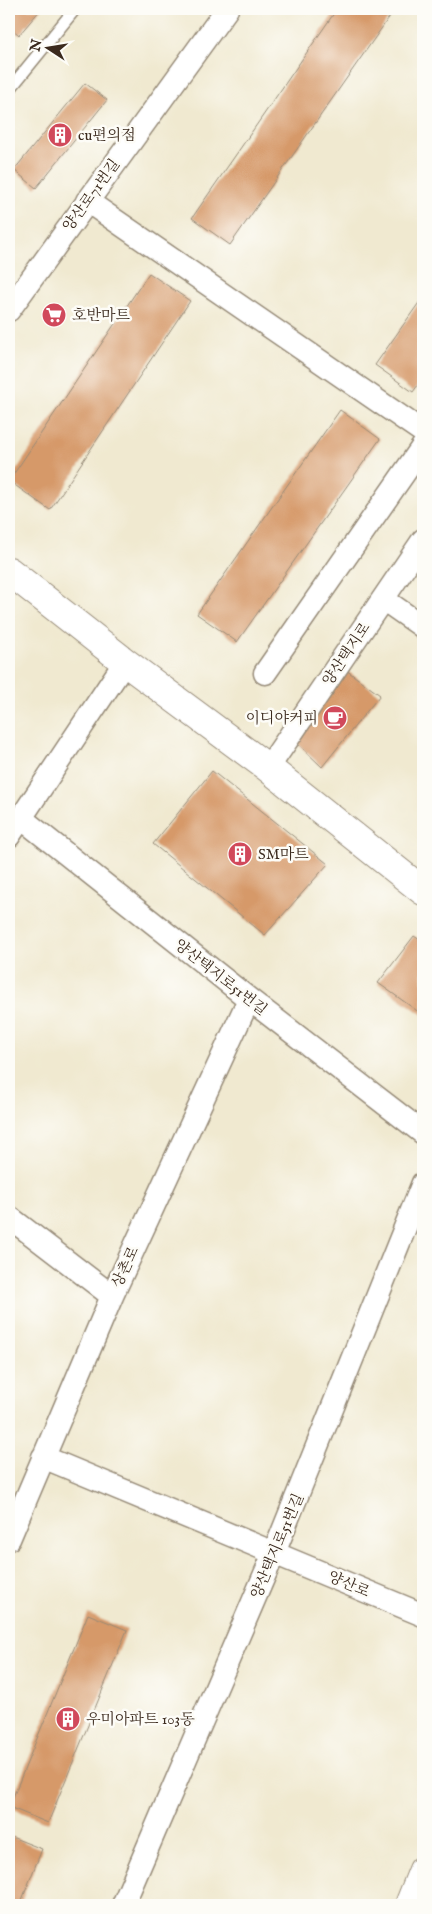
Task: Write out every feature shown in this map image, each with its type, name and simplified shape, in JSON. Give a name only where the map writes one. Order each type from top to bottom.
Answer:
[{"type":"street","name":"양산로71번길","points":[[13,295],[87,200],[227,9]]},
{"type":"street","points":[[87,200],[423,432]]},
{"type":"street","points":[[265,673],[423,446]]},
{"type":"street","name":"양산택지로","points":[[268,768],[423,540]]},
{"type":"street","points":[[9,571],[125,662],[268,768],[423,891]]},
{"type":"street","points":[[383,599],[423,627]]},
{"type":"street","points":[[9,836],[125,662]]},
{"type":"street","name":"양산택지로51번길","points":[[21,818],[249,999],[423,1133]]},
{"type":"street","name":"상촌로","points":[[9,1539],[112,1296],[249,999]]},
{"type":"street","name":"양산택지로51번길","points":[[123,1905],[274,1553],[423,1183]]},
{"type":"street","points":[[9,1217],[112,1296]]},
{"type":"street","name":"양산로","points":[[43,1457],[423,1615]]},
{"type":"street","points":[[410,1905],[423,1870]]},
{"type":"lane","points":[[9,90],[75,9]]},
{"type":"building","points":[[9,9],[41,9],[19,35],[9,26]]},
{"type":"building","points":[[337,9],[395,9],[230,245],[192,218]]},
{"type":"building","name":"cu편의점","points":[[85,83],[107,100],[36,188],[14,170]]},
{"type":"building","points":[[149,273],[190,301],[50,510],[9,481]]},
{"type":"building","points":[[423,297],[423,378],[413,392],[375,365]]},
{"type":"building","points":[[340,410],[380,439],[237,642],[197,614]]},
{"type":"building","name":"이디야커피","points":[[342,667],[380,695],[322,767],[295,741]]},
{"type":"building","name":"SM마트","points":[[212,771],[328,864],[265,935],[153,844]]},
{"type":"building","points":[[414,936],[423,942],[423,1015],[378,983]]},
{"type":"building","name":"우미아파트 103동","points":[[88,1614],[127,1630],[48,1823],[9,1807]]},
{"type":"building","points":[[9,1836],[42,1849],[20,1905],[9,1905]]},
{"type":"place","name":"cu편의점","points":[[60,135]]},
{"type":"place","name":"호반마트","points":[[54,315]]},
{"type":"place","name":"이디야커피","points":[[335,718]]},
{"type":"place","name":"SM마트","points":[[240,854]]},
{"type":"place","name":"우미아파트 103동","points":[[68,1719]]}]
